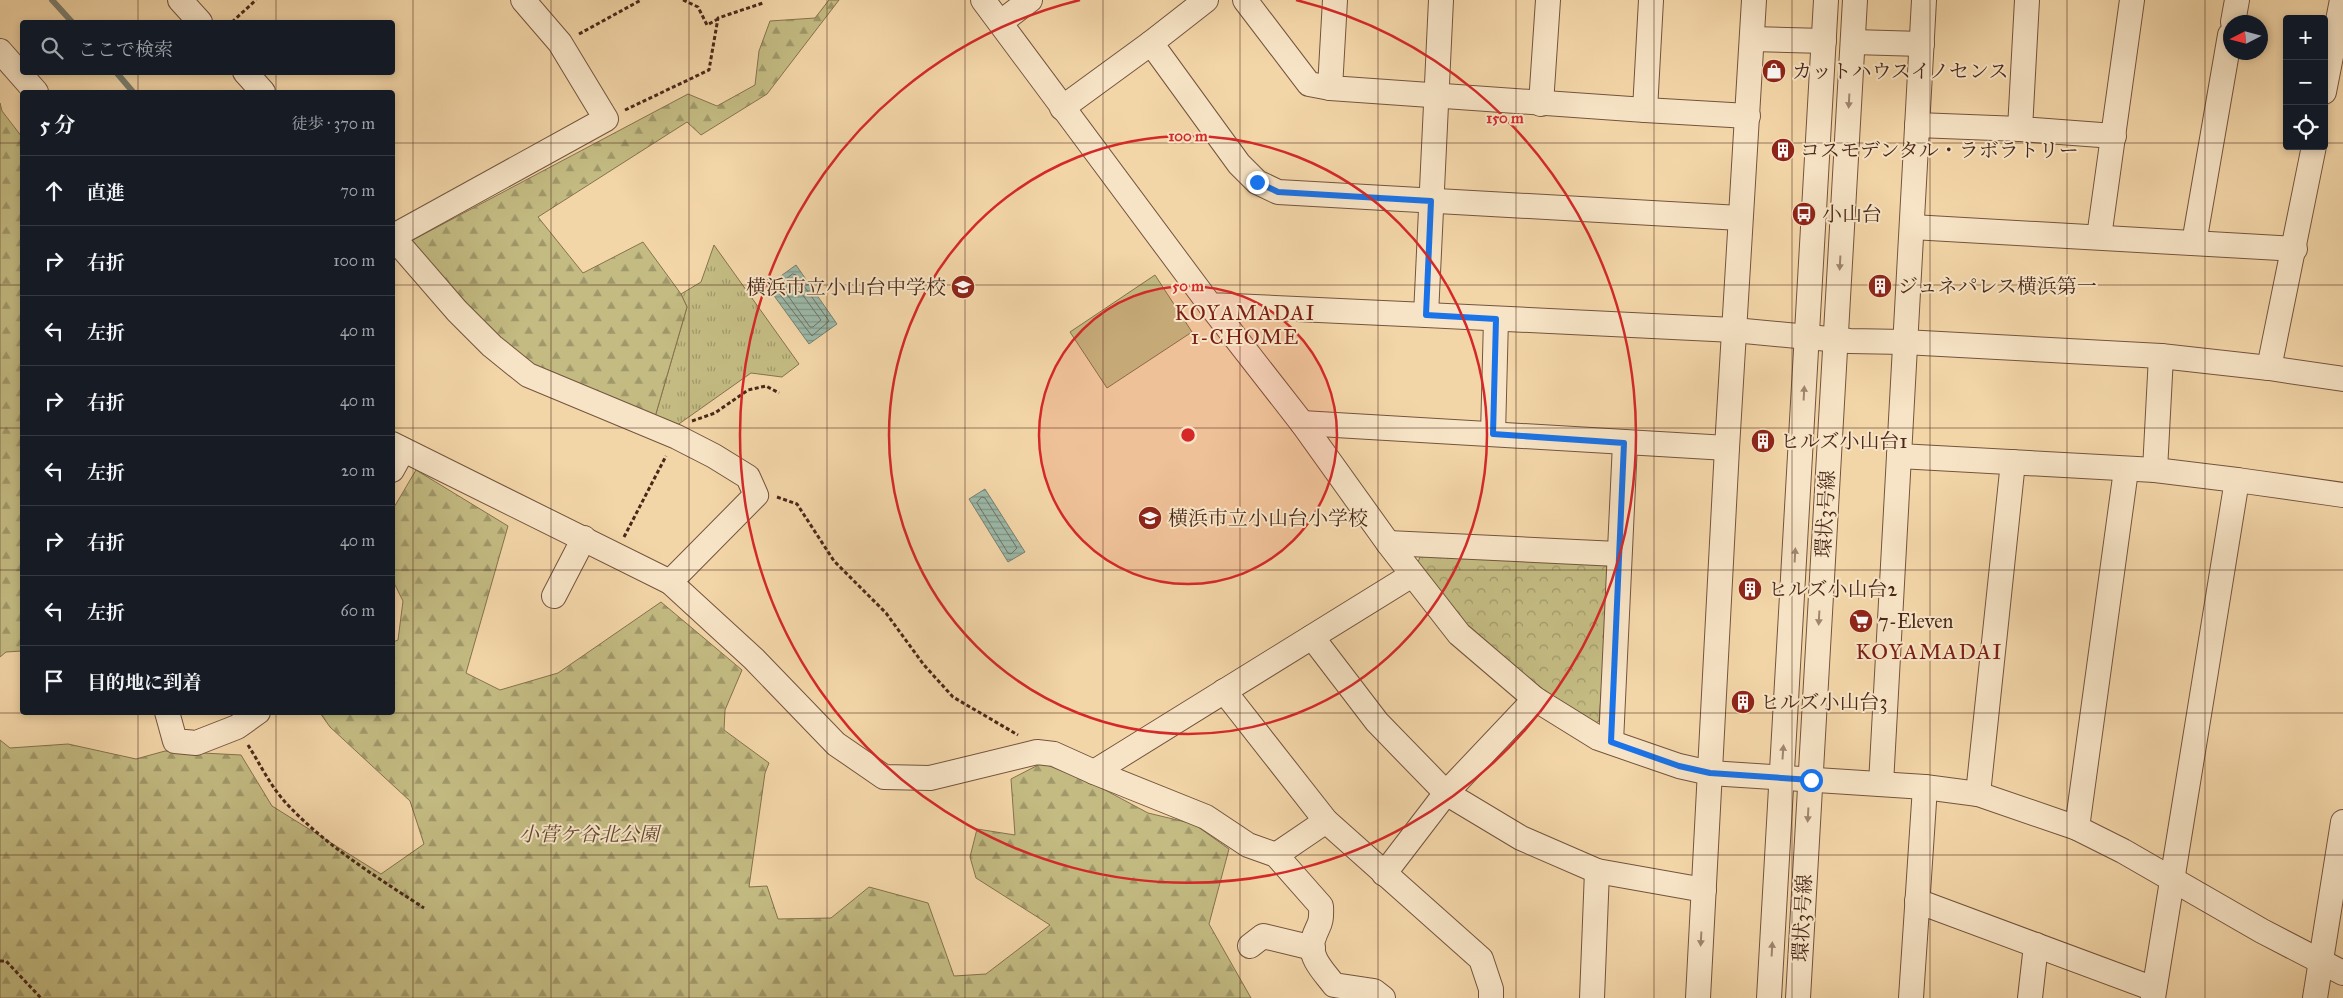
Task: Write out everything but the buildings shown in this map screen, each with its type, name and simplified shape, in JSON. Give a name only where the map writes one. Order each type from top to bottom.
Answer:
[{"type":"street","points":[[180,0],[198,20]]},
{"type":"street","points":[[395,235],[606,119],[560,43],[523,0]]},
{"type":"street","points":[[983,0],[1210,305],[1302,423],[1388,543],[1458,634],[1535,699],[1598,738],[1679,766],[1710,773],[1925,787],[1978,794],[2077,828],[2172,878],[2262,931],[2343,973]]},
{"type":"street","points":[[1001,22],[1030,0]]},
{"type":"street","points":[[1062,108],[1206,0]]},
{"type":"street","points":[[1245,0],[1309,84],[1330,88],[1542,104],[1748,116]]},
{"type":"street","points":[[1330,88],[1335,0]]},
{"type":"street","points":[[1426,315],[1441,0]]},
{"type":"street","points":[[1542,104],[1548,0]]},
{"type":"street","points":[[1645,110],[1651,0]]},
{"type":"street","points":[[1698,998],[1727,448],[1754,0]]},
{"type":"street","name":"環状3号線","points":[[1769,998],[1826,0]]},
{"type":"street","name":"環状3号線","points":[[1798,998],[1855,0]]},
{"type":"street","points":[[1881,784],[1924,0]]},
{"type":"street","points":[[2020,129],[2026,0]]},
{"type":"street","points":[[2099,237],[2132,0]]},
{"type":"street","points":[[2234,15],[2237,0]]},
{"type":"street","points":[[2328,72],[2342,0]]},
{"type":"street","points":[[1752,38],[1824,41]]},
{"type":"street","points":[[1853,42],[1922,44]]},
{"type":"street","points":[[1151,43],[1239,164],[1257,182],[1278,192],[1740,218]]},
{"type":"street","points":[[0,51],[20,74]]},
{"type":"street","points":[[2194,243],[2226,60]]},
{"type":"street","points":[[21,75],[34,90]]},
{"type":"street","points":[[248,75],[261,90]]},
{"type":"street","points":[[1917,125],[2020,129],[2114,136]]},
{"type":"street","points":[[2269,368],[2295,248],[2313,150]]},
{"type":"street","points":[[1912,227],[2295,248]]},
{"type":"street","points":[[395,238],[457,312],[492,346],[528,375],[676,437],[714,456],[748,477],[756,495],[670,582]]},
{"type":"street","points":[[1210,305],[1734,330],[1808,338],[2161,356],[2269,368],[2343,379]]},
{"type":"street","points":[[1493,434],[1496,319]]},
{"type":"street","points":[[2155,470],[2161,356]]},
{"type":"street","points":[[1302,423],[1727,448]]},
{"type":"street","points":[[1611,742],[1624,443]]},
{"type":"street","points":[[396,454],[584,538],[670,582],[754,659],[836,744],[884,778],[930,778],[1037,752],[1054,754],[1206,817],[1248,846],[1276,855],[1321,906],[1322,923],[1312,941],[1313,948],[1315,959],[1334,985],[1374,991],[1383,998]]},
{"type":"street","points":[[1899,456],[2126,470],[2155,470],[2343,495]]},
{"type":"street","points":[[1978,794],[2013,462]]},
{"type":"street","points":[[2077,828],[2126,470]]},
{"type":"street","points":[[1917,901],[2036,945],[2154,994],[2237,480]]},
{"type":"street","points":[[554,596],[584,538]]},
{"type":"street","points":[[1388,543],[1618,554]]},
{"type":"street","points":[[1094,772],[1412,574]]},
{"type":"street","points":[[1312,637],[1377,722],[1446,793],[1521,838],[1597,871],[1704,890]]},
{"type":"street","points":[[1224,691],[1326,821],[1481,959],[1491,990],[1490,998]]},
{"type":"street","points":[[1384,874],[1446,793],[1535,699]]},
{"type":"street","points":[[168,715],[175,741],[196,742],[237,728],[254,715]]},
{"type":"street","points":[[1911,998],[1925,787]]},
{"type":"street","points":[[1276,855],[1326,821]]},
{"type":"street","points":[[2315,998],[2341,851],[2343,822]]},
{"type":"street","points":[[1592,998],[1597,871]]},
{"type":"street","points":[[1250,946],[1263,936],[1313,948]]},
{"type":"street","points":[[2030,998],[2036,945]]},
{"type":"path","points":[[234,20],[256,0]]},
{"type":"path","points":[[579,34],[642,0]]},
{"type":"path","points":[[683,0],[698,7],[707,25],[718,18],[763,4]]},
{"type":"path","points":[[606,119],[709,70],[718,18]]},
{"type":"path","points":[[753,490],[797,504],[834,561],[886,613],[924,665],[953,697],[1010,729],[1037,752]]},
{"type":"path","points":[[237,728],[285,802],[323,839],[352,861],[424,908]]},
{"type":"path","points":[[0,961],[6,962],[41,998]]},
{"type":"green space","points":[[829,0],[839,0],[767,94],[701,135],[687,122],[538,217],[583,273],[643,242],[681,294],[687,307],[655,417],[553,376],[524,360],[498,340],[409,242],[688,94],[717,106],[755,85],[759,51],[770,21],[815,18]]},
{"type":"green space","points":[[0,103],[2,111],[20,134],[20,651],[6,652],[0,657]]},
{"type":"green space","points":[[714,245],[799,364],[782,377],[751,373],[676,426],[655,417],[687,307],[681,294],[701,282]]},
{"type":"green space","points":[[1155,275],[1192,332],[1107,388],[1070,332]]},
{"type":"green space","name":"小菅ケ谷北公園","points":[[416,470],[508,526],[466,673],[500,690],[558,673],[661,602],[742,670],[725,710],[724,730],[769,763],[765,773],[749,887],[767,886],[778,919],[831,918],[869,887],[928,903],[954,976],[986,974],[1050,925],[976,878],[970,857],[977,829],[1015,835],[1011,779],[1042,763],[1092,783],[1148,813],[1194,824],[1229,849],[1209,924],[1251,998],[0,998],[0,740],[10,748],[68,744],[136,759],[165,751],[241,755],[272,806],[381,874],[424,844],[410,801],[330,727],[321,715],[395,715],[395,641],[398,640],[403,601],[395,585],[395,506]]},
{"type":"green space","points":[[1422,552],[1605,560],[1611,568],[1599,721],[1592,725],[1492,656],[1416,567]]},
{"type":"water","points":[[796,265],[837,324],[809,344],[767,286]]},
{"type":"water","points":[[985,489],[1025,552],[1008,562],[969,499]]},
{"type":"waterway","points":[[52,0],[70,20]]},
{"type":"waterway","points":[[119,75],[131,90]]},
{"type":"place","name":"カットハウスイノセンス","points":[[1774,71]]},
{"type":"place","name":"コスモデンタル・ラボラトリー","points":[[1783,150]]},
{"type":"place","name":"小山台","points":[[1804,214]]},
{"type":"place","name":"ジュネパレス横浜第一","points":[[1880,286]]},
{"type":"place","name":"横浜市立小山台中学校","points":[[963,287]]},
{"type":"place","name":"ヒルズ小山台1","points":[[1763,441]]},
{"type":"place","name":"横浜市立小山台小学校","points":[[1150,518]]},
{"type":"place","name":"ヒルズ小山台2","points":[[1750,589]]},
{"type":"place","name":"7-Eleven","points":[[1861,621]]},
{"type":"place","name":"ヒルズ小山台3","points":[[1743,702]]},
{"type":"district","name":"KOYAMADAI 1-CHOME","points":[[1245,325]]},
{"type":"district","name":"KOYAMADAI","points":[[1929,651]]},
{"type":"route","points":[[1257,182],[1278,192],[1431,201],[1426,315],[1496,319],[1493,434],[1624,443],[1611,742],[1679,766],[1710,773],[1811,780]]}]
